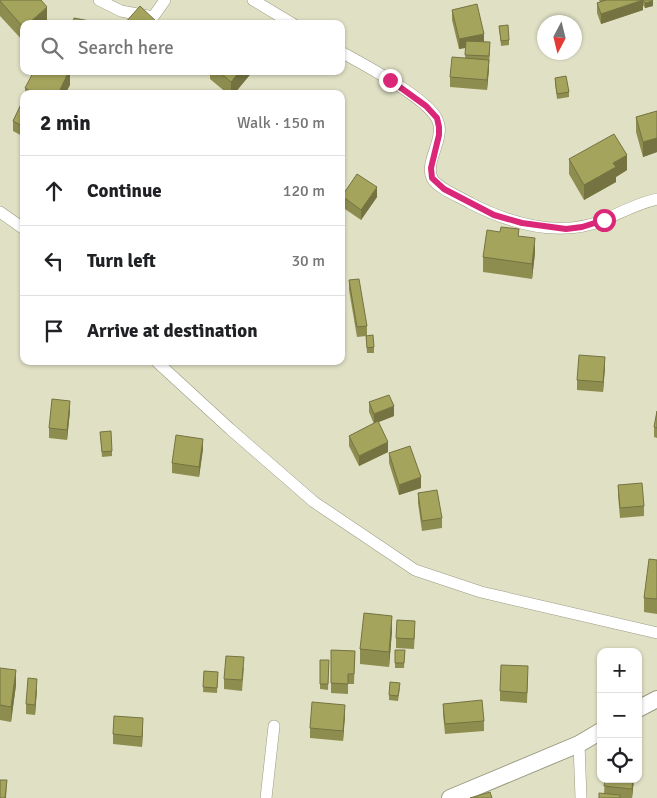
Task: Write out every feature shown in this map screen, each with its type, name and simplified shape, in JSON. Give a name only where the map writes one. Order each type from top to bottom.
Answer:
[{"type":"main road","points":[[642,707],[657,699]]},
{"type":"main road","points":[[450,798],[579,744],[597,733]]},
{"type":"street","points":[[99,0],[121,11],[153,17],[165,0]]},
{"type":"street","points":[[253,0],[286,20]]},
{"type":"street","points":[[345,54],[390,80],[426,106],[437,118],[439,127],[439,135],[431,168],[432,178],[444,189],[494,215],[522,223],[566,229],[582,227],[604,220],[640,203],[657,199]]},
{"type":"street","points":[[0,212],[20,226]]},
{"type":"street","points":[[160,365],[314,502],[415,570],[481,592],[657,632]]},
{"type":"street","points":[[266,798],[274,726]]},
{"type":"street","points":[[579,744],[581,798]]},
{"type":"building","points":[[41,0],[47,7],[32,20],[20,20],[20,24],[0,1]]},
{"type":"building","points":[[606,0],[643,0],[601,14],[597,3]]},
{"type":"building","points":[[643,0],[652,0],[653,1],[645,3]]},
{"type":"building","points":[[477,4],[484,34],[459,39],[452,10]]},
{"type":"building","points":[[140,6],[155,20],[128,20]]},
{"type":"building","points":[[508,25],[509,40],[501,41],[499,26]]},
{"type":"building","points":[[466,41],[490,42],[489,56],[465,55]]},
{"type":"building","points":[[452,57],[489,60],[487,80],[450,77]]},
{"type":"building","points":[[32,75],[67,75],[60,90],[29,90],[25,88]]},
{"type":"building","points":[[223,75],[237,75],[231,82]]},
{"type":"building","points":[[566,76],[569,92],[557,94],[555,78]]},
{"type":"building","points":[[20,106],[20,125],[13,121]]},
{"type":"building","points":[[657,111],[657,138],[643,142],[636,117]]},
{"type":"building","points":[[614,134],[627,155],[613,163],[616,167],[584,185],[569,159]]},
{"type":"building","points":[[357,174],[377,187],[361,210],[345,198],[345,192]]},
{"type":"building","points":[[501,227],[519,229],[518,236],[535,238],[532,264],[483,257],[487,230],[500,232]]},
{"type":"building","points":[[359,279],[367,326],[357,327],[349,280]]},
{"type":"building","points":[[373,335],[374,347],[367,348],[366,336]]},
{"type":"building","points":[[579,355],[605,357],[603,382],[577,380]]},
{"type":"building","points":[[389,395],[394,406],[374,414],[369,402]]},
{"type":"building","points":[[52,399],[70,401],[67,430],[49,428]]},
{"type":"building","points":[[657,411],[657,428],[654,427]]},
{"type":"building","points":[[378,421],[388,442],[359,456],[349,436]]},
{"type":"building","points":[[111,431],[112,451],[102,452],[100,432]]},
{"type":"building","points":[[176,435],[203,439],[199,467],[172,463]]},
{"type":"building","points":[[410,446],[421,477],[399,485],[389,453]]},
{"type":"building","points":[[642,483],[644,506],[620,508],[618,485]]},
{"type":"building","points":[[437,490],[442,518],[422,521],[418,493]]},
{"type":"building","points":[[649,559],[657,560],[657,599],[644,598]]},
{"type":"building","points":[[364,613],[392,616],[389,652],[360,649]]},
{"type":"building","points":[[397,620],[415,621],[414,639],[396,638]]},
{"type":"building","points":[[331,650],[355,651],[354,674],[348,674],[348,684],[331,683]]},
{"type":"building","points":[[395,650],[405,650],[404,663],[395,663]]},
{"type":"building","points":[[226,656],[244,657],[242,680],[224,679]]},
{"type":"building","points":[[320,660],[329,660],[328,684],[320,684]]},
{"type":"building","points":[[501,665],[528,666],[527,693],[500,691]]},
{"type":"building","points":[[0,668],[16,670],[11,707],[0,705]]},
{"type":"building","points":[[204,671],[218,672],[217,688],[203,687]]},
{"type":"building","points":[[28,678],[37,679],[35,705],[26,704]]},
{"type":"building","points":[[390,682],[400,683],[398,696],[389,695]]},
{"type":"building","points":[[482,700],[484,721],[445,724],[443,704]]},
{"type":"building","points":[[312,702],[345,705],[343,731],[310,728]]},
{"type":"building","points":[[114,716],[143,718],[142,737],[113,734]]},
{"type":"building","points":[[0,780],[7,780],[5,798],[0,798]]},
{"type":"building","points":[[604,783],[633,783],[632,789],[604,786]]},
{"type":"building","points":[[490,792],[492,798],[470,798]]},
{"type":"building","points":[[599,793],[620,795],[620,798],[599,798]]},
{"type":"route","points":[[390,80],[426,106],[437,118],[439,135],[431,168],[432,178],[444,189],[494,215],[522,223],[566,229],[582,227],[604,220]]}]
